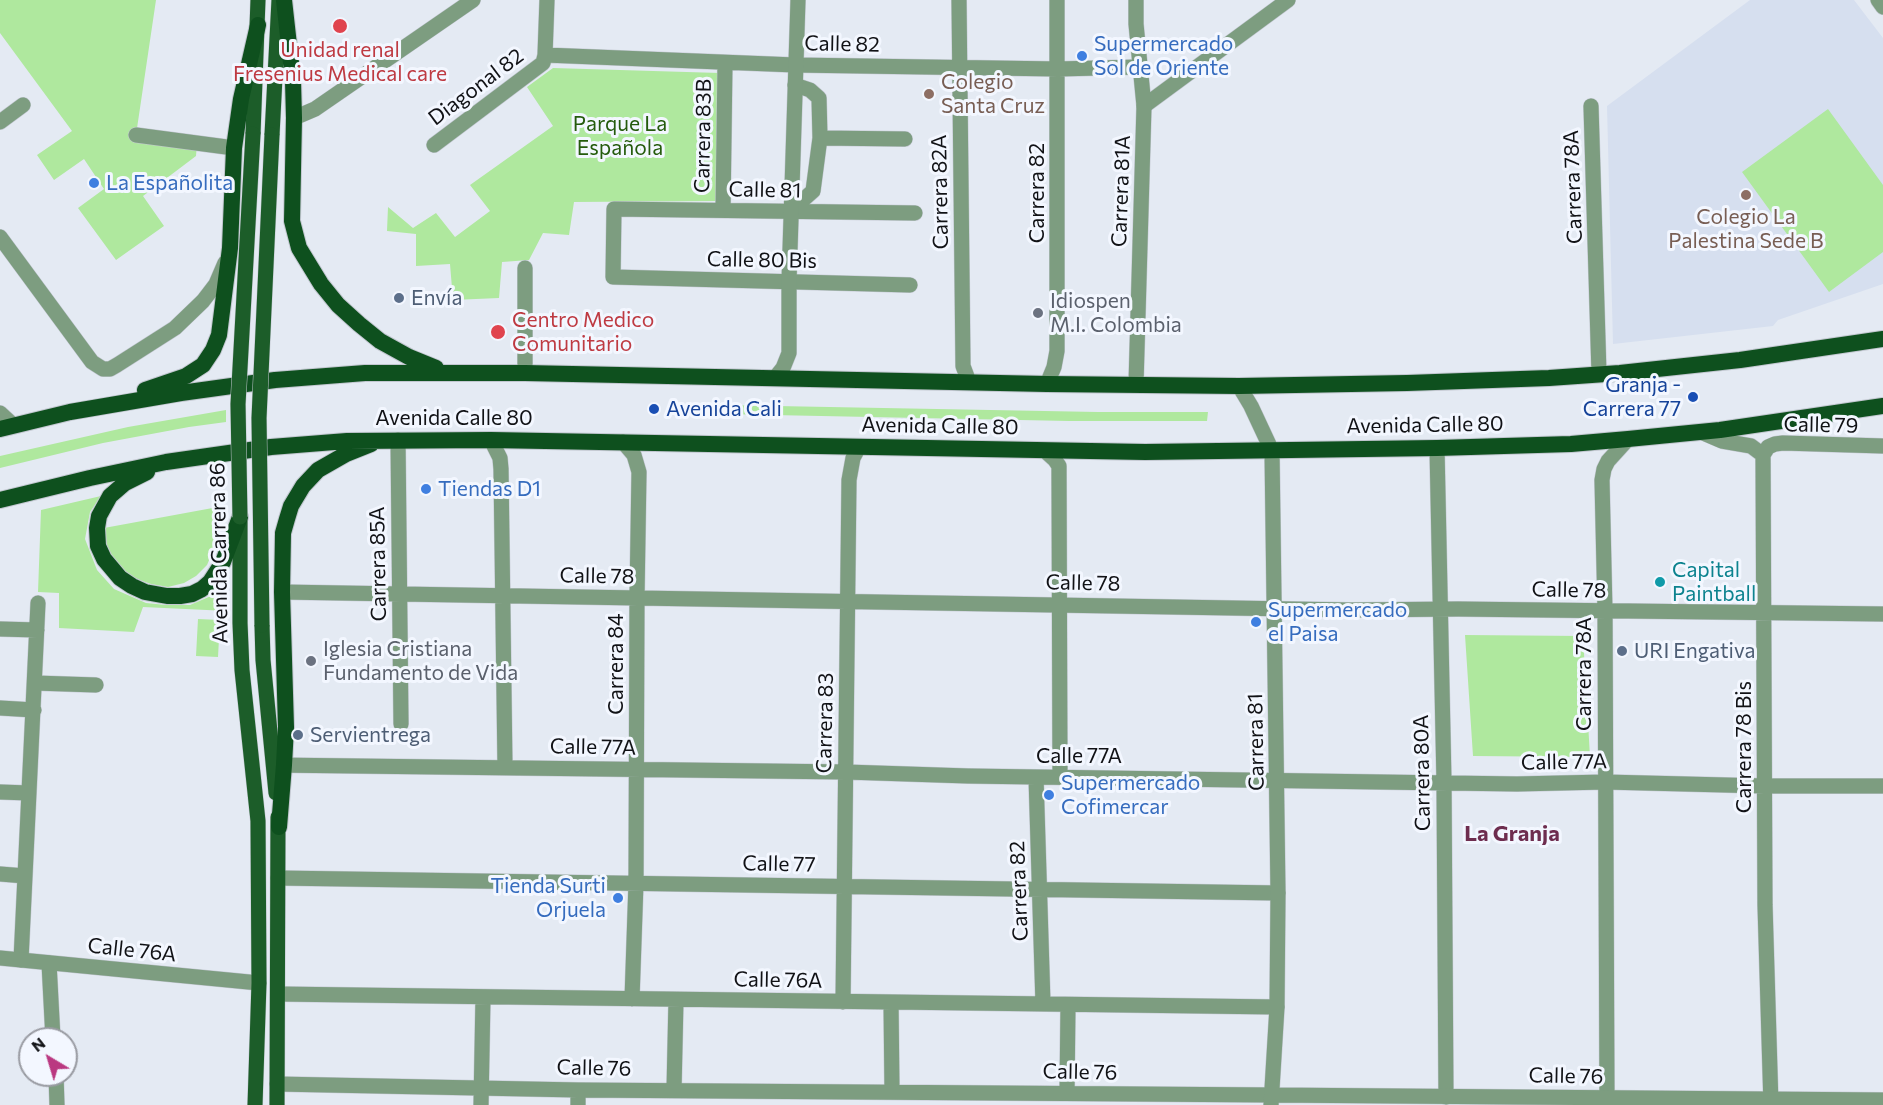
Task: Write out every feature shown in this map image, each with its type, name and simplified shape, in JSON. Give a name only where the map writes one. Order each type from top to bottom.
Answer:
[{"type":"highway","points":[[284,0],[293,81],[292,221],[298,248],[338,305],[358,324],[380,341],[409,357],[446,372]]},
{"type":"highway","points":[[105,405],[186,376],[202,365],[213,350],[219,335],[231,248],[234,148],[241,99],[258,25]]},
{"type":"highway","name":"Avenida Calle 80","points":[[6,427],[105,405],[181,393],[308,377],[376,373],[525,373],[1239,386],[1407,383],[1599,374],[1740,360],[1883,339]]},
{"type":"highway","name":"Avenida Calle 80","points":[[0,500],[90,477],[166,462],[272,447],[390,440],[1201,453],[1437,448],[1571,444],[1628,439],[1701,432],[1883,406]]},
{"type":"highway","points":[[279,827],[279,765],[286,727],[282,592],[284,533],[291,506],[303,486],[327,464],[390,440]]},
{"type":"highway","points":[[166,462],[116,489],[99,516],[97,538],[104,559],[120,578],[132,586],[156,595],[180,596],[202,589],[210,582],[223,562],[240,517]]},
{"type":"main road","name":"Avenida Carrera 86","points":[[255,1105],[259,984],[258,820],[242,670],[238,404],[258,0]]},
{"type":"main road","name":"Avenida Carrera 86","points":[[279,0],[260,418],[261,625],[264,670],[279,765]]},
{"type":"main road","points":[[277,1105],[279,827]]},
{"type":"street","points":[[294,118],[315,109],[473,0]]},
{"type":"street","points":[[544,59],[547,0]]},
{"type":"street","points":[[775,378],[783,368],[789,353],[789,281],[798,0]]},
{"type":"street","name":"Carrera 82A","points":[[959,0],[963,366],[969,382]]},
{"type":"street","name":"Carrera 82","points":[[1047,384],[1057,351],[1057,0]]},
{"type":"street","name":"Carrera 81A","points":[[1136,0],[1139,67],[1144,106],[1136,384]]},
{"type":"street","points":[[1144,106],[1288,0]]},
{"type":"street","points":[[1878,0],[1883,7]]},
{"type":"street","name":"Calle 82","points":[[544,59],[959,68],[1139,67]]},
{"type":"street","name":"Diagonal 82","points":[[434,145],[544,59]]},
{"type":"street","name":"Carrera 83B","points":[[723,210],[725,63]]},
{"type":"street","points":[[792,206],[813,191],[820,138],[819,98],[810,90],[795,85]]},
{"type":"street","points":[[0,122],[23,105]]},
{"type":"street","name":"Carrera 78A","points":[[1591,106],[1599,374]]},
{"type":"street","points":[[136,135],[234,148]]},
{"type":"street","points":[[820,138],[905,139]]},
{"type":"street","name":"Calle 81","points":[[613,277],[614,209],[723,210],[792,206],[915,213]]},
{"type":"street","points":[[0,237],[92,362],[103,369],[110,369],[175,328],[203,301],[216,284],[231,248]]},
{"type":"street","points":[[525,268],[525,373]]},
{"type":"street","name":"Calle 80 Bis","points":[[613,277],[910,285]]},
{"type":"street","name":"Carrera 81","points":[[1239,386],[1272,451],[1278,893],[1277,1007],[1271,1100]]},
{"type":"street","points":[[0,412],[6,427]]},
{"type":"street","points":[[1701,432],[1722,441],[1751,446],[1762,455]]},
{"type":"street","name":"Carrera 78A","points":[[1607,1098],[1605,611],[1602,480],[1608,461],[1628,439]]},
{"type":"street","name":"Carrera 85A","points":[[390,440],[399,594],[401,724]]},
{"type":"street","points":[[491,440],[500,458],[501,470],[506,767]]},
{"type":"street","name":"Carrera 84","points":[[623,442],[634,455],[639,472],[636,883],[632,999]]},
{"type":"street","name":"Calle 79","points":[[1762,455],[1768,447],[1783,443],[1883,446]]},
{"type":"street","name":"Carrera 83","points":[[843,1002],[849,480],[853,458],[860,447]]},
{"type":"street","name":"Carrera 80A","points":[[1437,448],[1446,1096]]},
{"type":"street","points":[[1045,451],[1059,466],[1060,776]]},
{"type":"street","name":"Carrera 78 Bis","points":[[1762,455],[1765,916],[1771,1102]]},
{"type":"street","name":"Calle 78","points":[[282,592],[1274,608],[1883,614]]},
{"type":"street","points":[[21,960],[38,603]]},
{"type":"street","points":[[0,629],[37,630]]},
{"type":"street","points":[[35,683],[96,685]]},
{"type":"street","points":[[0,708],[34,710]]},
{"type":"street","name":"Calle 77A","points":[[279,765],[1517,784],[1605,782],[1883,786]]},
{"type":"street","name":"Carrera 82","points":[[1036,777],[1043,1004]]},
{"type":"street","points":[[0,792],[29,793]]},
{"type":"street","points":[[0,874],[25,876]]},
{"type":"street","name":"Calle 77","points":[[278,878],[1278,893]]},
{"type":"street","name":"Calle 76A","points":[[0,958],[259,984]]},
{"type":"street","points":[[49,963],[53,1027]]},
{"type":"street","name":"Calle 76A","points":[[278,994],[1277,1007]]},
{"type":"street","points":[[481,1105],[483,997]]},
{"type":"street","points":[[674,1090],[676,1000]]},
{"type":"street","points":[[891,1002],[892,1091]]},
{"type":"street","points":[[1067,1093],[1068,1005]]},
{"type":"street","name":"Calle 76","points":[[277,1084],[482,1087],[578,1097],[674,1090],[766,1098],[892,1091],[1067,1093],[1271,1100],[1446,1096],[1873,1102]]},
{"type":"street","points":[[56,1087],[57,1105]]},
{"type":"shaded area","name":"Colegio La Palestina Sede B","points":[[1750,0],[1854,0],[1883,38],[1883,284],[1778,320],[1773,326],[1613,344],[1607,106]]},
{"type":"green space","points":[[0,0],[156,0],[136,135],[197,143],[196,156],[143,196],[164,226],[116,260],[78,208],[104,189],[84,159],[54,180],[37,155],[72,131],[0,33]]},
{"type":"green space","name":"Parque La Española","points":[[553,68],[720,73],[716,201],[574,202],[569,235],[543,233],[529,260],[502,262],[499,298],[453,300],[450,264],[416,266],[416,234],[387,231],[388,207],[413,228],[436,213],[455,237],[490,211],[470,185],[553,126],[527,87]]},
{"type":"green space","points":[[1828,109],[1883,185],[1883,252],[1829,292],[1742,172]]},
{"type":"green space","points":[[722,405],[1208,412],[1207,421],[1069,421],[722,414]]},
{"type":"green space","points":[[226,410],[226,422],[103,443],[0,468],[0,456],[128,427]]},
{"type":"green space","points":[[101,496],[90,512],[85,539],[97,570],[114,589],[146,603],[190,605],[211,596],[227,578],[228,611],[143,607],[134,632],[59,628],[59,593],[38,592],[41,510]]},
{"type":"green space","points":[[218,507],[220,520],[215,546],[207,565],[196,576],[184,583],[168,587],[134,578],[120,570],[103,542],[104,528]]},
{"type":"green space","points":[[198,619],[220,620],[218,657],[196,656]]},
{"type":"green space","points":[[1465,635],[1583,636],[1590,757],[1473,756]]},
{"type":"place","name":"Unidad renal Fresenius Medical care","points":[[340,26]]},
{"type":"place","name":"Supermercado Sol de Oriente","points":[[1082,56]]},
{"type":"place","name":"Colegio Santa Cruz","points":[[929,94]]},
{"type":"place","name":"La Españolita","points":[[94,183]]},
{"type":"place","name":"Colegio La Palestina Sede B","points":[[1746,195]]},
{"type":"place","name":"Envía","points":[[399,298]]},
{"type":"place","name":"Idiospen M.I. Colombia","points":[[1038,313]]},
{"type":"place","name":"Centro Medico Comunitario","points":[[498,332]]},
{"type":"place","name":"Granja - Carrera 77","points":[[1693,397]]},
{"type":"place","name":"Avenida Cali","points":[[654,409]]},
{"type":"place","name":"Tiendas D1","points":[[426,489]]},
{"type":"place","name":"Capital Paintball","points":[[1660,582]]},
{"type":"place","name":"Supermercado el Paisa","points":[[1256,622]]},
{"type":"place","name":"URI Engativa","points":[[1622,651]]},
{"type":"place","name":"Iglesia Cristiana Fundamento de Vida","points":[[311,661]]},
{"type":"place","name":"Servientrega","points":[[298,735]]},
{"type":"place","name":"Supermercado Cofimercar","points":[[1049,795]]},
{"type":"place","name":"Tienda Surti Orjuela","points":[[618,898]]},
{"type":"district","name":"La Granja","points":[[1512,834]]}]
